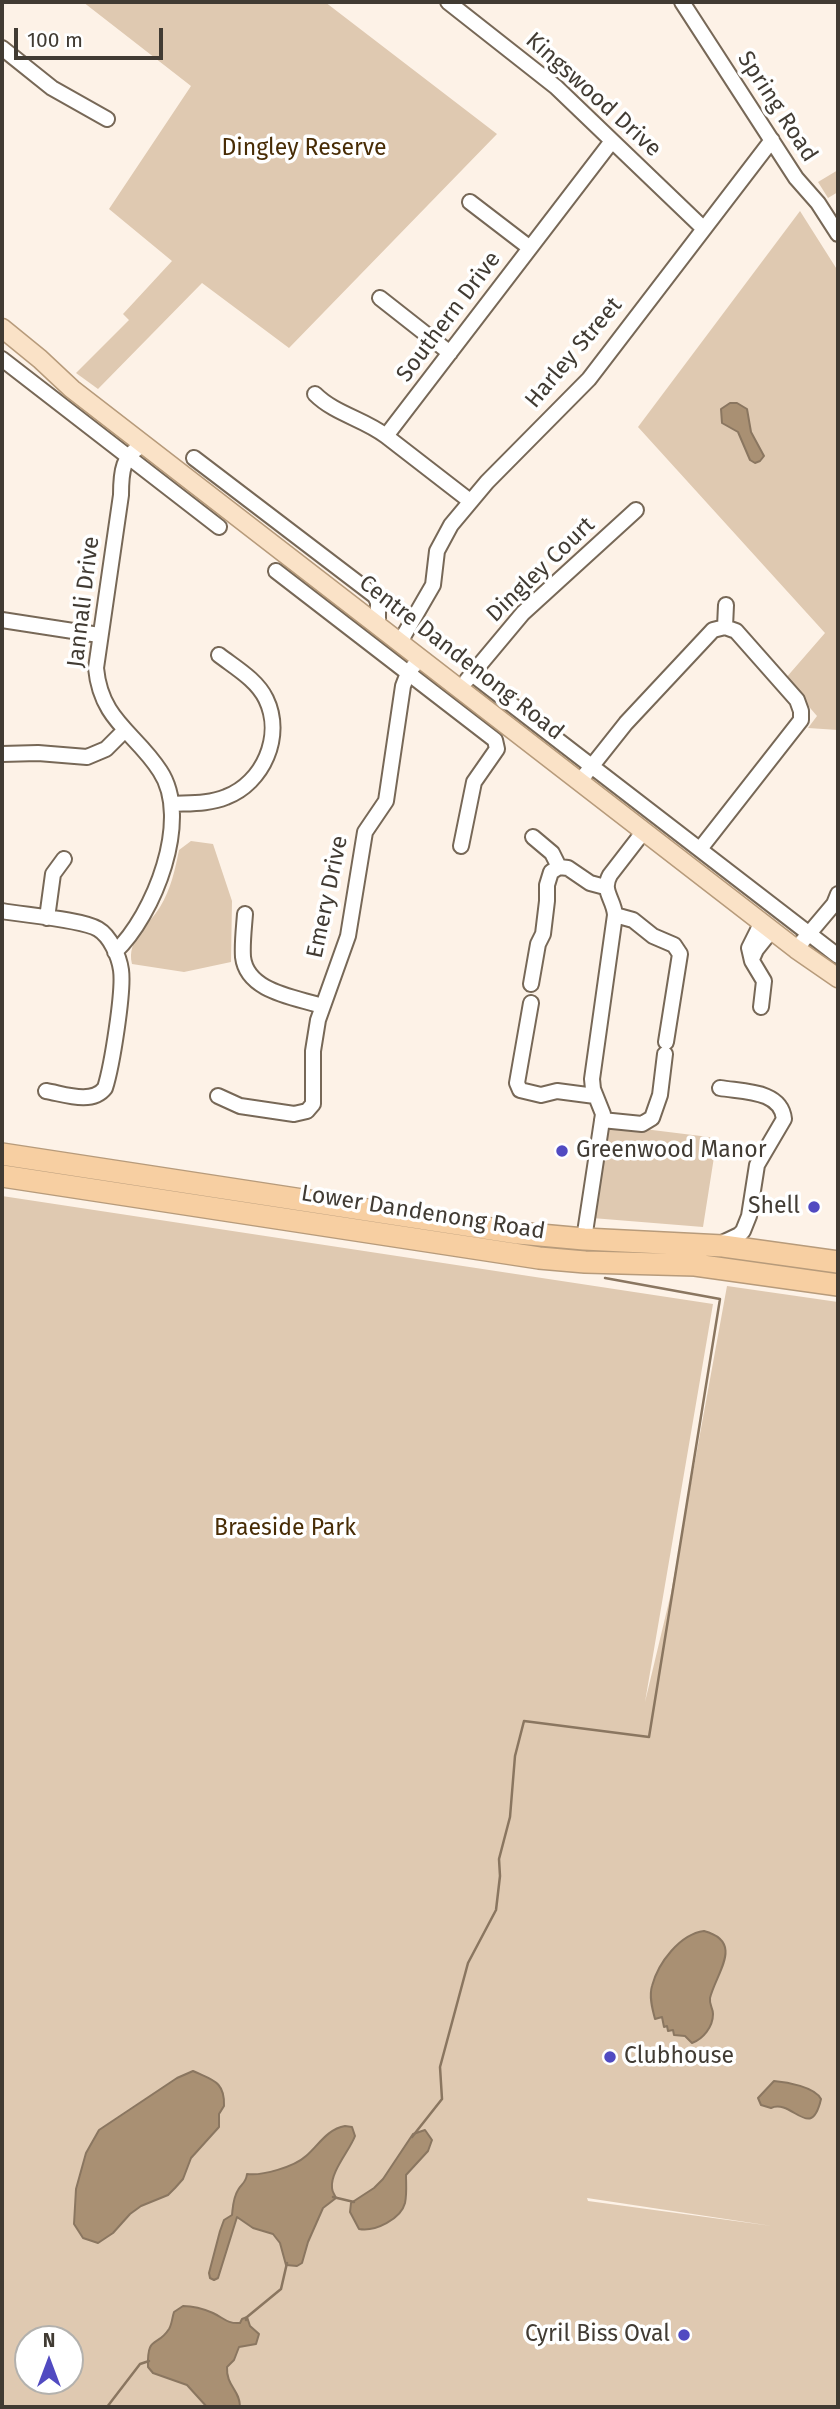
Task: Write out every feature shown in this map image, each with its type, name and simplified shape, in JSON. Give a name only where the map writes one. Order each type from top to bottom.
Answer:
[{"type":"highway","name":"Lower Dandenong Road","points":[[2,1154],[463,1226],[583,1240],[717,1245],[838,1262]]},
{"type":"highway","name":"Lower Dandenong Road","points":[[2,1176],[540,1258],[695,1265],[838,1285]]},
{"type":"main road","name":"Centre Dandenong Road","points":[[2,328],[72,389],[145,446],[838,978]]},
{"type":"main road","name":"Centre Dandenong Road","points":[[2,342],[72,389]]},
{"type":"main road","name":"Centre Dandenong Road","points":[[819,966],[838,989]]},
{"type":"street","name":"Kingswood Drive","points":[[448,2],[556,87],[703,228]]},
{"type":"street","name":"Spring Road","points":[[682,2],[798,180],[818,203],[838,234]]},
{"type":"street","points":[[2,48],[52,88],[107,119]]},
{"type":"street","name":"Harley Street","points":[[390,634],[425,599],[433,585],[440,542],[470,501],[589,379],[772,140]]},
{"type":"street","name":"Southern Drive","points":[[386,436],[612,141]]},
{"type":"street","points":[[470,202],[530,248]]},
{"type":"street","points":[[380,298],[450,353]]},
{"type":"street","points":[[2,380],[7,363],[219,527]]},
{"type":"street","points":[[315,394],[328,405],[372,426],[470,501]]},
{"type":"street","points":[[132,460],[135,449],[145,446]]},
{"type":"street","points":[[194,458],[375,596],[390,634]]},
{"type":"street","name":"Jannali Drive","points":[[113,948],[131,933],[152,902],[162,876],[171,827],[172,804],[170,790],[159,769],[114,719],[100,690],[96,668],[122,472],[132,460]]},
{"type":"street","points":[[198,486],[210,470]]},
{"type":"street","name":"Dingley Court","points":[[465,692],[477,672],[523,613],[636,510]]},
{"type":"street","name":"Centre Dandenong Road","points":[[276,571],[495,740],[497,749],[474,782],[461,846]]},
{"type":"street","points":[[725,627],[726,605]]},
{"type":"street","points":[[2,620],[99,635]]},
{"type":"street","points":[[580,781],[639,709],[713,630],[725,627],[739,634],[797,700],[801,720],[700,849]]},
{"type":"street","points":[[172,804],[215,801],[236,792],[255,777],[267,758],[272,724],[266,699],[252,681],[219,655]]},
{"type":"street","name":"Emery Drive","points":[[218,1096],[240,1106],[294,1114],[307,1111],[314,1100],[313,1051],[322,1006],[348,936],[365,832],[386,801],[401,692],[408,673],[420,658]]},
{"type":"street","name":"Centre Dandenong Road","points":[[477,672],[593,766],[838,956]]},
{"type":"street","points":[[2,754],[38,753],[87,757],[106,749],[124,731]]},
{"type":"street","points":[[583,1240],[602,1120],[602,1107],[595,1096],[592,1072],[615,915],[605,887],[610,874],[644,831]]},
{"type":"street","points":[[533,836],[552,853],[559,867]]},
{"type":"street","points":[[47,918],[53,874],[64,859]]},
{"type":"street","points":[[531,984],[538,944],[543,934],[547,880],[551,872],[559,867],[568,868],[590,883],[605,887]]},
{"type":"street","points":[[796,948],[834,904],[838,894]]},
{"type":"street","points":[[2,911],[81,924],[113,948],[121,967],[122,985],[105,1088],[90,1098],[46,1091]]},
{"type":"street","points":[[245,914],[243,959],[253,979],[265,988],[322,1006]]},
{"type":"street","points":[[602,1120],[642,1124],[652,1118],[660,1095],[680,954],[674,945],[653,936],[633,920],[615,915]]},
{"type":"street","points":[[761,1007],[764,981],[752,961],[749,948],[767,926]]},
{"type":"street","points":[[531,1003],[517,1083],[520,1090],[541,1095],[557,1091],[595,1096]]},
{"type":"street","points":[[717,1245],[739,1235],[749,1216],[757,1165],[781,1128],[784,1114],[780,1104],[773,1098],[720,1088]]},
{"type":"street","points":[[749,1216],[753,1236],[767,1251]]},
{"type":"green space","name":"Dingley Reserve","points":[[83,2],[325,2],[497,134],[289,348],[202,283],[98,389],[76,373],[129,320],[123,314],[172,261],[109,209],[191,86]]},
{"type":"green space","points":[[838,170],[838,192],[828,198],[818,182]]},
{"type":"green space","points":[[800,211],[838,271],[838,730],[808,728],[817,716],[785,679],[825,633],[638,427]]},
{"type":"green space","points":[[191,841],[213,844],[232,901],[231,962],[184,972],[132,964],[131,955],[135,940],[164,900],[179,850]]},
{"type":"green space","points":[[607,1127],[717,1138],[703,1227],[592,1218]]},
{"type":"green space","name":"Braeside Park","points":[[2,1196],[713,1304],[645,1702],[671,1593],[727,1286],[838,1302],[838,2407],[2,2407]],"holes":[[[587,2198],[772,2226],[588,2201]]]},
{"type":"shaded area","points":[[730,403],[737,403],[747,409],[751,432],[764,456],[760,461],[755,463],[750,460],[738,432],[722,423],[721,409]]},
{"type":"shaded area","points":[[704,1931],[716,1936],[723,1943],[725,1959],[710,1998],[713,2014],[711,2023],[703,2035],[692,2043],[685,2036],[674,2035],[673,2030],[668,2031],[667,2026],[664,2027],[662,2017],[655,2019],[651,1990],[659,1968],[671,1951],[695,1933]]},
{"type":"shaded area","points":[[193,2071],[220,2086],[224,2106],[219,2114],[219,2127],[191,2158],[183,2179],[168,2195],[141,2206],[113,2233],[98,2243],[83,2238],[74,2224],[76,2189],[86,2153],[99,2130],[177,2078]]},
{"type":"shaded area","points":[[774,2081],[800,2086],[818,2095],[821,2099],[812,2118],[806,2119],[779,2107],[761,2105],[758,2098]]},
{"type":"shaded area","points":[[345,2126],[352,2127],[355,2136],[334,2175],[332,2188],[336,2198],[323,2208],[302,2263],[297,2266],[286,2265],[280,2243],[273,2234],[253,2228],[237,2217],[218,2278],[210,2278],[220,2231],[224,2220],[232,2215],[235,2196],[247,2174],[269,2172],[294,2164],[328,2134]]},
{"type":"shaded area","points":[[425,2130],[432,2140],[428,2151],[406,2175],[403,2209],[386,2223],[359,2229],[350,2212],[351,2203],[383,2179],[413,2134]]},
{"type":"shaded area","points":[[183,2306],[206,2310],[232,2323],[240,2323],[247,2317],[250,2326],[259,2334],[256,2344],[239,2347],[234,2360],[227,2367],[240,2407],[207,2407],[187,2385],[153,2373],[148,2367],[151,2345],[165,2335],[174,2312]]},
{"type":"waterway","points":[[412,2137],[442,2099],[440,2067],[468,1963],[496,1910],[499,1859],[510,1817],[515,1756],[524,1721],[649,1737],[720,1299],[605,1278]]},
{"type":"waterway","points":[[333,2197],[354,2202]]},
{"type":"waterway","points":[[246,2320],[281,2289],[287,2263]]},
{"type":"waterway","points":[[107,2407],[140,2364],[149,2361]]},
{"type":"place","name":"Greenwood Manor","points":[[562,1151]]},
{"type":"place","name":"Shell","points":[[814,1207]]},
{"type":"place","name":"Clubhouse","points":[[610,2057]]},
{"type":"place","name":"Cyril Biss Oval","points":[[684,2335]]}]
